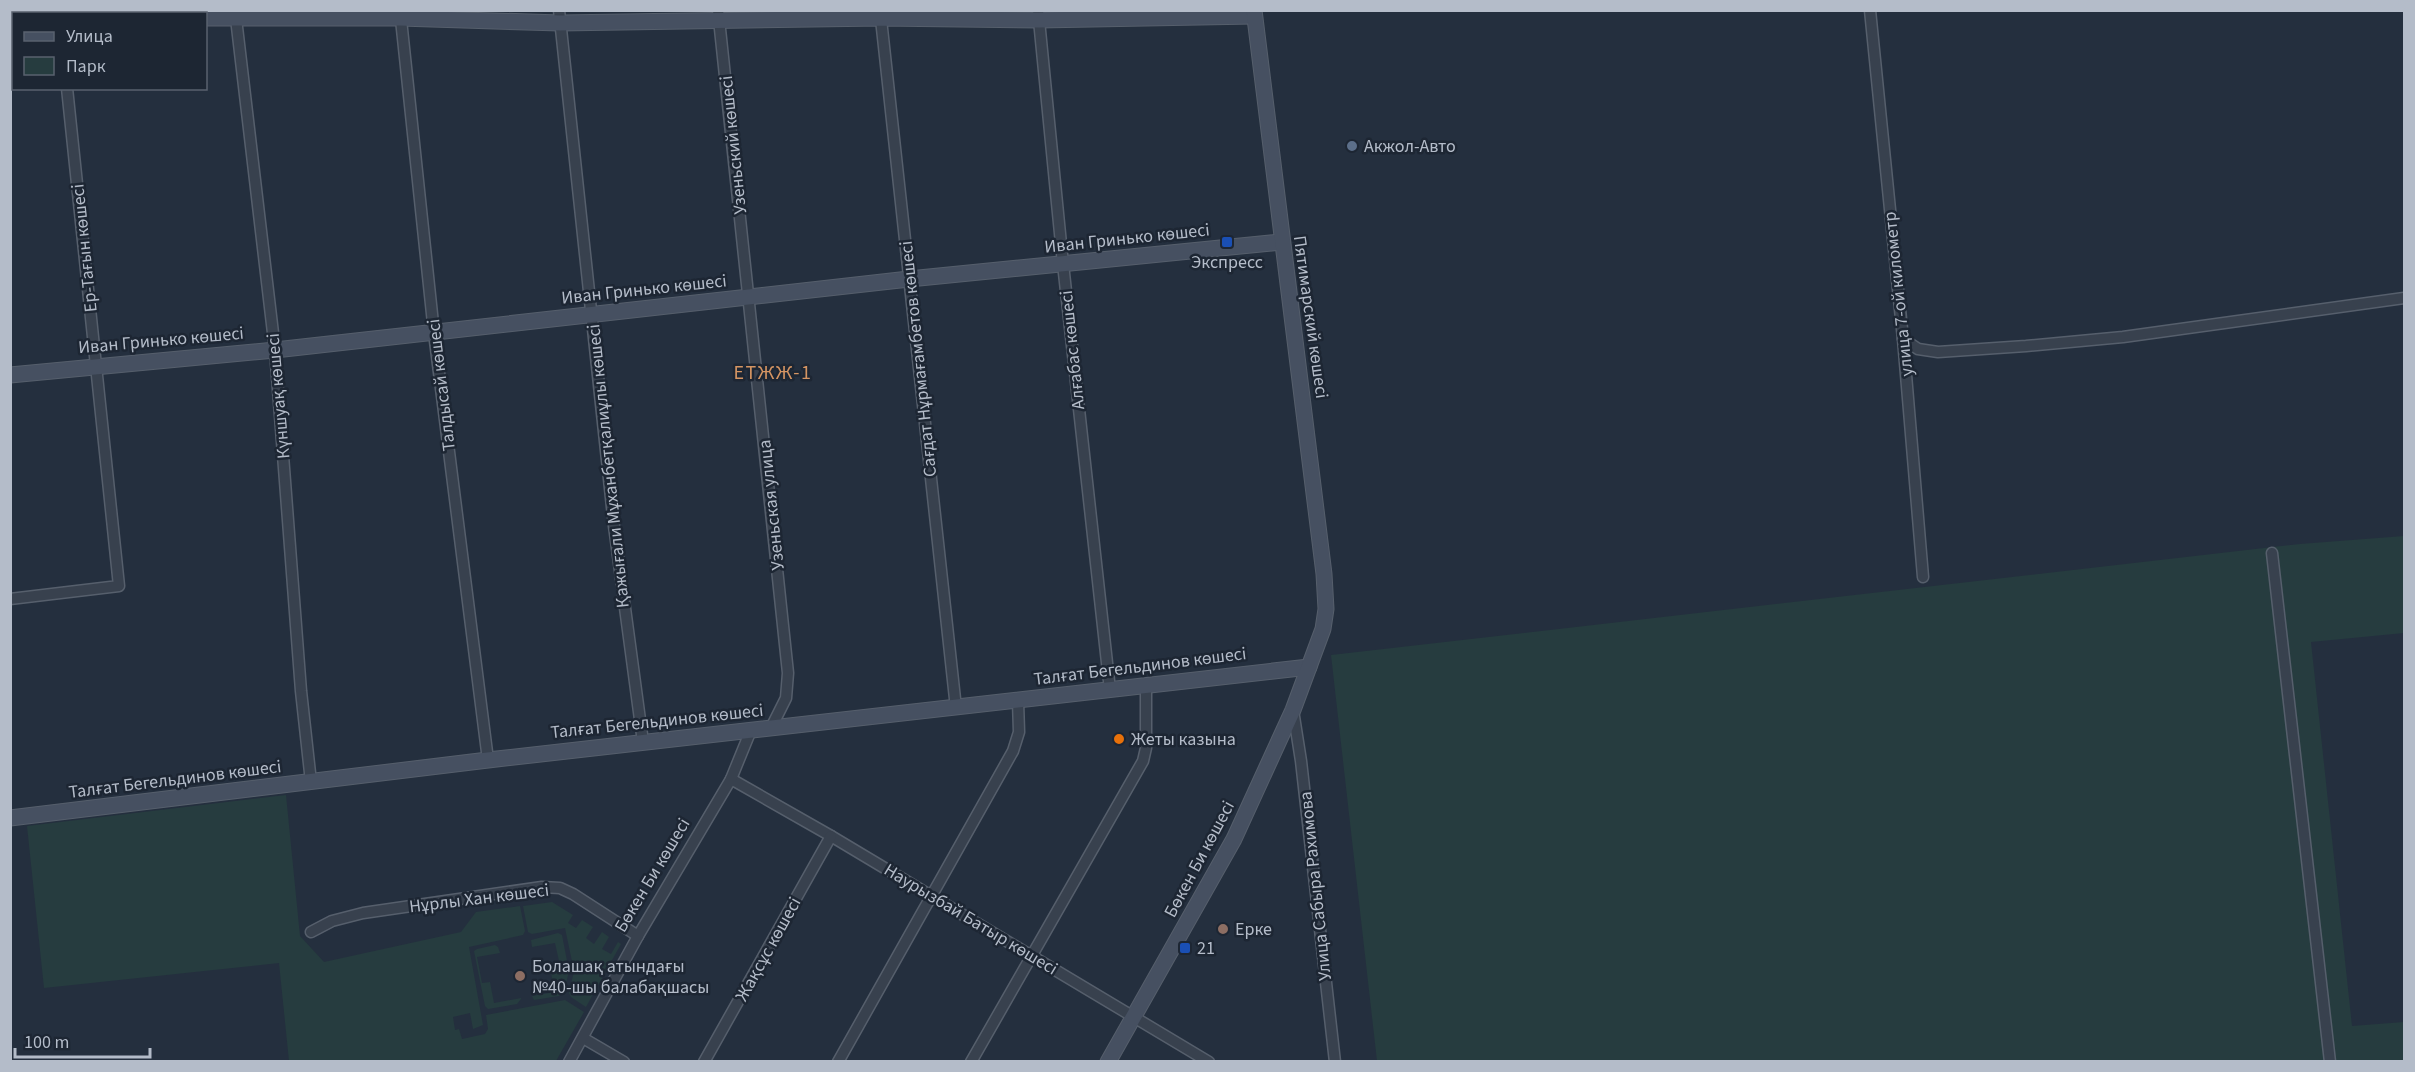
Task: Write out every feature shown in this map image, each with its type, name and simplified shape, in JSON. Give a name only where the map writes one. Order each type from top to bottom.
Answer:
[{"type":"street","name":"улица 7-ой километр","points":[[1870,10],[1903,339],[1923,577]]},
{"type":"street","points":[[207,18],[235,14],[559,17],[1254,13]]},
{"type":"street","name":"Пятимарский көшесі","points":[[1254,13],[1324,574],[1326,609],[1323,629],[1309,667]]},
{"type":"street","name":"Күншуақ көшесі","points":[[235,14],[275,350],[311,782]]},
{"type":"street","name":"Талдысай көшесі","points":[[400,14],[434,333],[488,760]]},
{"type":"street","name":"Сағдат Нұрмағамбетов көшесі","points":[[881,14],[956,708]]},
{"type":"street","name":"Алғабас көшесі","points":[[1038,15],[1110,690]]},
{"type":"street","name":"Узеньский көшесі","points":[[719,16],[748,279]]},
{"type":"street","name":"Қажығали Мұханбетқалиұлы көшесі","points":[[559,17],[614,526],[643,742]]},
{"type":"street","name":"Ер-Тағын көшесі","points":[[10,599],[119,586],[67,90]]},
{"type":"street","name":"Иван Гринько көшесі","points":[[10,375],[96,365],[275,350],[909,279],[1281,242]]},
{"type":"street","name":"Узеньская улица","points":[[748,279],[789,684],[786,698],[771,728]]},
{"type":"street","points":[[1903,339],[1918,349],[1938,352],[2026,346],[2123,337],[2404,298]]},
{"type":"street","points":[[2272,553],[2330,1062]]},
{"type":"street","name":"Талғат Бегельдинов көшесі","points":[[10,818],[488,760],[1309,667]]},
{"type":"street","name":"Бөкен Би көшесі","points":[[1108,1062],[1234,839],[1293,710],[1309,667]]},
{"type":"street","points":[[971,1062],[1146,755],[1146,684]]},
{"type":"street","points":[[838,1062],[933,897],[1015,747],[1019,732],[1018,701]]},
{"type":"street","name":"Улица Сабыра Рахимова","points":[[1293,710],[1301,761],[1335,1062]]},
{"type":"street","name":"Бөкен Би көшесі","points":[[569,1062],[638,936],[731,779],[751,730]]},
{"type":"street","name":"Наурызбай Батыр көшесі","points":[[731,779],[831,836],[1209,1062]]},
{"type":"street","name":"Жақсұс көшесі","points":[[705,1062],[831,836]]},
{"type":"street","name":"Нұрлы Хан көшесі","points":[[310,932],[332,921],[363,913],[542,887],[560,888],[573,894],[638,936]]},
{"type":"street","points":[[583,1038],[624,1062]]},
{"type":"green space","points":[[2404,536],[2404,633],[2311,642],[2352,1026],[2404,1022],[2404,1061],[1377,1061],[1331,655],[2300,544]]},
{"type":"green space","points":[[286,795],[300,936],[324,962],[461,932],[476,912],[520,906],[525,931],[523,935],[469,947],[483,1025],[473,1029],[470,1013],[453,1017],[455,1030],[459,1029],[462,1039],[485,1034],[488,1029],[486,1015],[565,1000],[584,1012],[556,1061],[289,1061],[279,963],[44,988],[27,826]]},
{"type":"green space","points":[[552,902],[573,915],[568,923],[576,928],[582,920],[593,927],[586,938],[594,944],[602,932],[609,937],[602,949],[611,954],[618,942],[621,944],[586,1007],[571,997],[569,993],[574,971],[565,928],[532,934],[528,932],[523,906]]},
{"type":"green space","points":[[558,933],[562,935],[569,971],[564,992],[559,996],[534,1000],[532,996],[555,992],[551,973],[561,970],[555,943],[532,947],[531,940]]},
{"type":"green space","points":[[495,945],[500,953],[477,957],[482,983],[490,982],[494,1003],[521,999],[517,1004],[488,1009],[485,1006],[474,951]]},
{"type":"place","name":"Акжол-Авто","points":[[1352,146]]},
{"type":"place","name":"Экспресс","points":[[1227,242]]},
{"type":"place","name":"Жеты казына","points":[[1119,739]]},
{"type":"place","name":"Ерке","points":[[1223,929]]},
{"type":"place","name":"21","points":[[1185,948]]},
{"type":"place","name":"Болашақ атындағы №40-шы балабақшасы","points":[[520,976]]},
{"type":"district","name":"ЕТЖЖ-1","points":[[773,372]]}]
